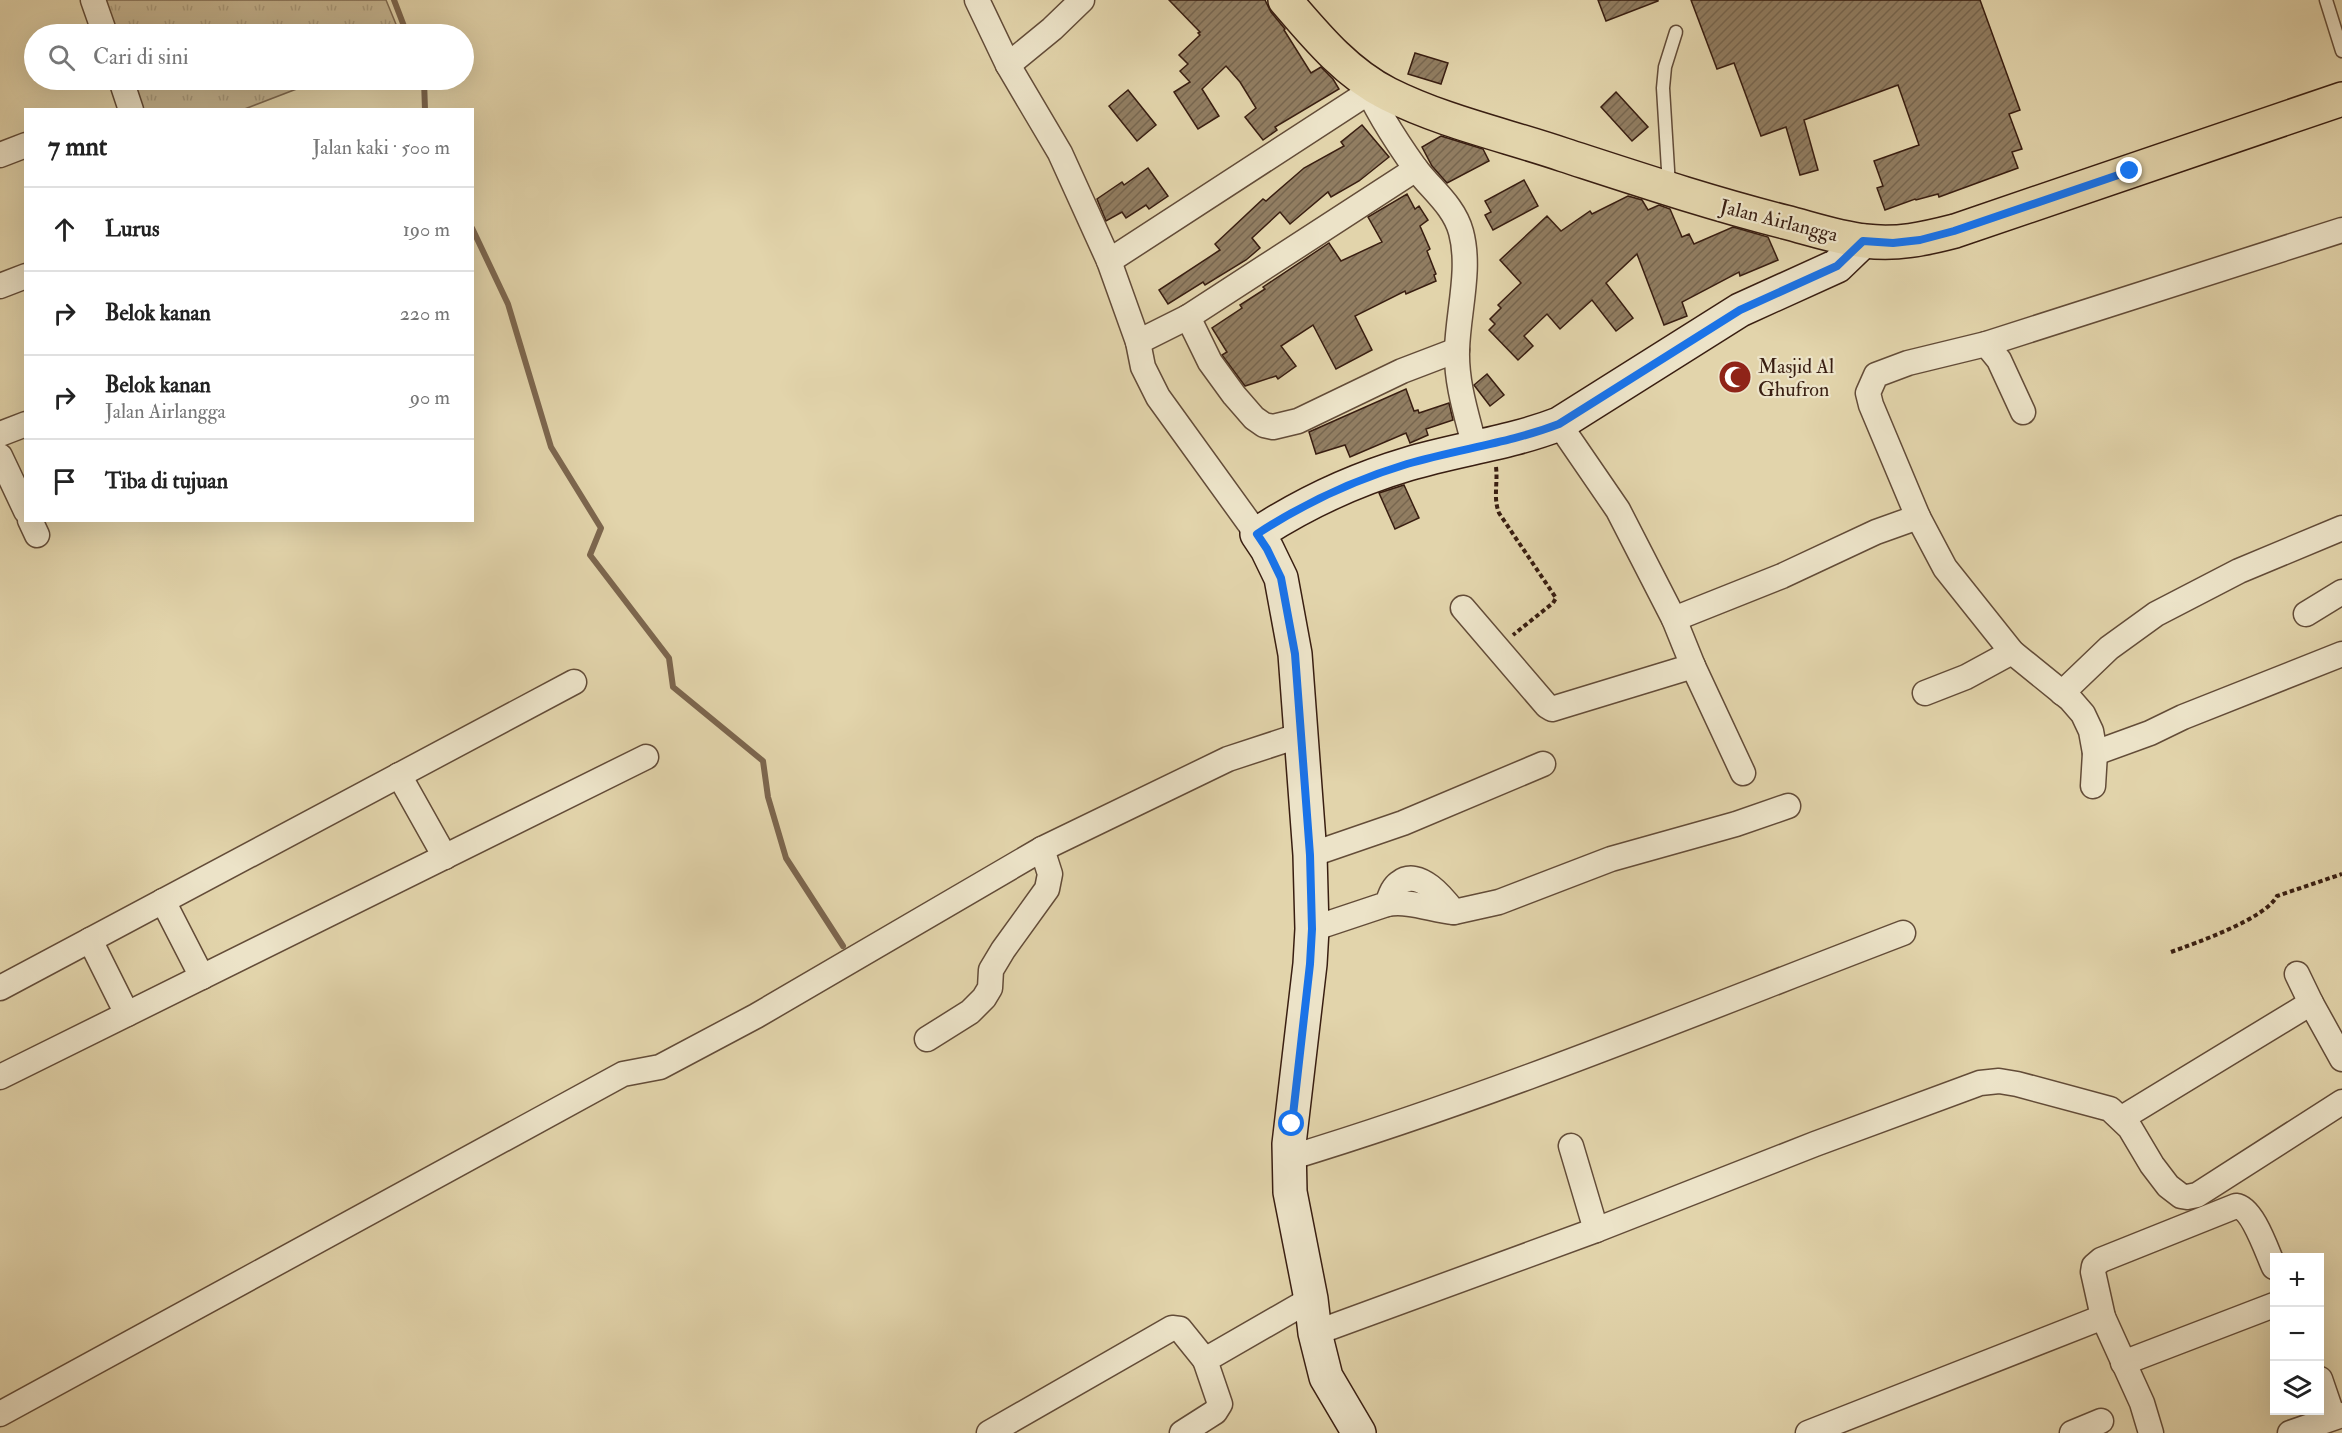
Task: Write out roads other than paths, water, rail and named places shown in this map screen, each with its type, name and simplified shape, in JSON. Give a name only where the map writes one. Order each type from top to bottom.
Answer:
[{"type":"main road","name":"Jalan Airlangga","points":[[1285,0],[1319,40],[1366,86],[1460,124],[1544,148],[1669,190],[1863,241],[1893,243],[1920,240],[1954,231],[2342,99]]},
{"type":"street","points":[[93,0],[101,24]]},
{"type":"street","points":[[977,0],[1008,65],[1060,153],[1108,261],[1138,342],[1143,367],[1158,397],[1257,534],[1281,578],[1295,654],[1310,855],[1312,929],[1289,1144],[1290,1192],[1311,1299],[1315,1334],[1326,1377],[1359,1433]]},
{"type":"street","points":[[1008,65],[1082,0]]},
{"type":"street","points":[[1108,261],[1366,86],[1416,169],[1455,215],[1461,234],[1463,287],[1457,350],[1460,390],[1484,445]]},
{"type":"street","points":[[123,90],[128,108]]},
{"type":"street","points":[[1,152],[24,146]]},
{"type":"street","points":[[1138,342],[1188,317],[1416,169]]},
{"type":"street","points":[[2093,786],[2095,753],[2088,722],[2078,707],[2012,652],[1945,568],[1917,517],[1871,405],[1868,393],[1871,383],[1876,375],[1886,370],[1986,344],[2342,230]]},
{"type":"street","points":[[1257,534],[1297,509],[1345,487],[1407,464],[1536,433],[1559,424],[1740,310],[1837,266],[1863,241]]},
{"type":"street","points":[[0,286],[24,277]]},
{"type":"street","points":[[1188,317],[1210,362],[1234,395],[1254,418],[1264,425],[1273,427],[1298,421],[1402,370],[1457,350]]},
{"type":"street","points":[[1986,344],[1999,360],[2023,412]]},
{"type":"street","points":[[0,434],[24,424]]},
{"type":"street","points":[[1559,424],[1618,510],[1674,619],[1693,666],[1743,773]]},
{"type":"street","points":[[0,456],[24,507]]},
{"type":"street","points":[[1674,619],[1782,576],[1876,532],[1917,517]]},
{"type":"street","points":[[2062,693],[2109,648],[2156,614],[2239,571],[2342,528]]},
{"type":"street","points":[[2307,614],[2342,592]]},
{"type":"street","points":[[1463,608],[1552,709],[1693,666]]},
{"type":"street","points":[[1925,693],[1966,677],[2012,652]]},
{"type":"street","points":[[2095,753],[2150,733],[2342,654]]},
{"type":"street","points":[[0,988],[574,682]]},
{"type":"street","points":[[0,1414],[623,1074],[660,1067],[756,1016],[1042,849],[1228,759],[1301,735]]},
{"type":"street","points":[[0,1077],[646,757]]},
{"type":"street","points":[[1310,855],[1402,823],[1543,764]]},
{"type":"street","points":[[399,775],[445,857]]},
{"type":"street","points":[[1312,929],[1387,904],[1392,891],[1400,882],[1415,879],[1432,888],[1454,912],[1499,902],[1611,859],[1736,824],[1788,806]]},
{"type":"street","points":[[927,1039],[970,1012],[984,998],[990,988],[991,970],[1047,889],[1050,874],[1042,849]]},
{"type":"street","points":[[163,901],[202,977]]},
{"type":"street","points":[[1289,1158],[1360,1137],[1480,1094],[1903,933]]},
{"type":"street","points":[[90,940],[127,1014]]},
{"type":"street","points":[[2297,975],[2342,1059]]},
{"type":"street","points":[[2122,1118],[2311,1003]]},
{"type":"street","points":[[1315,1334],[1596,1230],[1815,1144],[1980,1083],[1999,1081],[2027,1086],[2110,1109],[2122,1118],[2160,1177],[2174,1192],[2187,1197],[2197,1195],[2342,1102]]},
{"type":"street","points":[[1571,1146],[1596,1230]]},
{"type":"street","points":[[2151,1433],[2142,1403],[2103,1317],[2092,1272],[2094,1266],[2101,1260],[2236,1206],[2242,1206],[2249,1213],[2270,1258]]},
{"type":"street","points":[[1204,1360],[1311,1299]]},
{"type":"street","points":[[2123,1362],[2270,1307]]},
{"type":"street","points":[[1808,1433],[2103,1317]]},
{"type":"street","points":[[989,1433],[1172,1328],[1180,1329],[1204,1360],[1221,1404],[1215,1412],[1182,1433]]},
{"type":"street","points":[[2290,1433],[2338,1416],[2324,1389]]},
{"type":"street","points":[[2072,1433],[2101,1420]]},
{"type":"lane","points":[[2326,0],[2342,51]]},
{"type":"lane","points":[[1669,190],[1663,88],[1665,67],[1676,32]]},
{"type":"waterway","points":[[394,0],[403,24]]},
{"type":"waterway","points":[[424,90],[425,108]]},
{"type":"waterway","points":[[474,232],[508,304],[551,447],[601,528],[590,555],[669,658],[673,687],[763,761],[768,797],[786,858],[843,946]]},
{"type":"place","name":"Masjid Al Ghufron","points":[[1735,377]]}]
